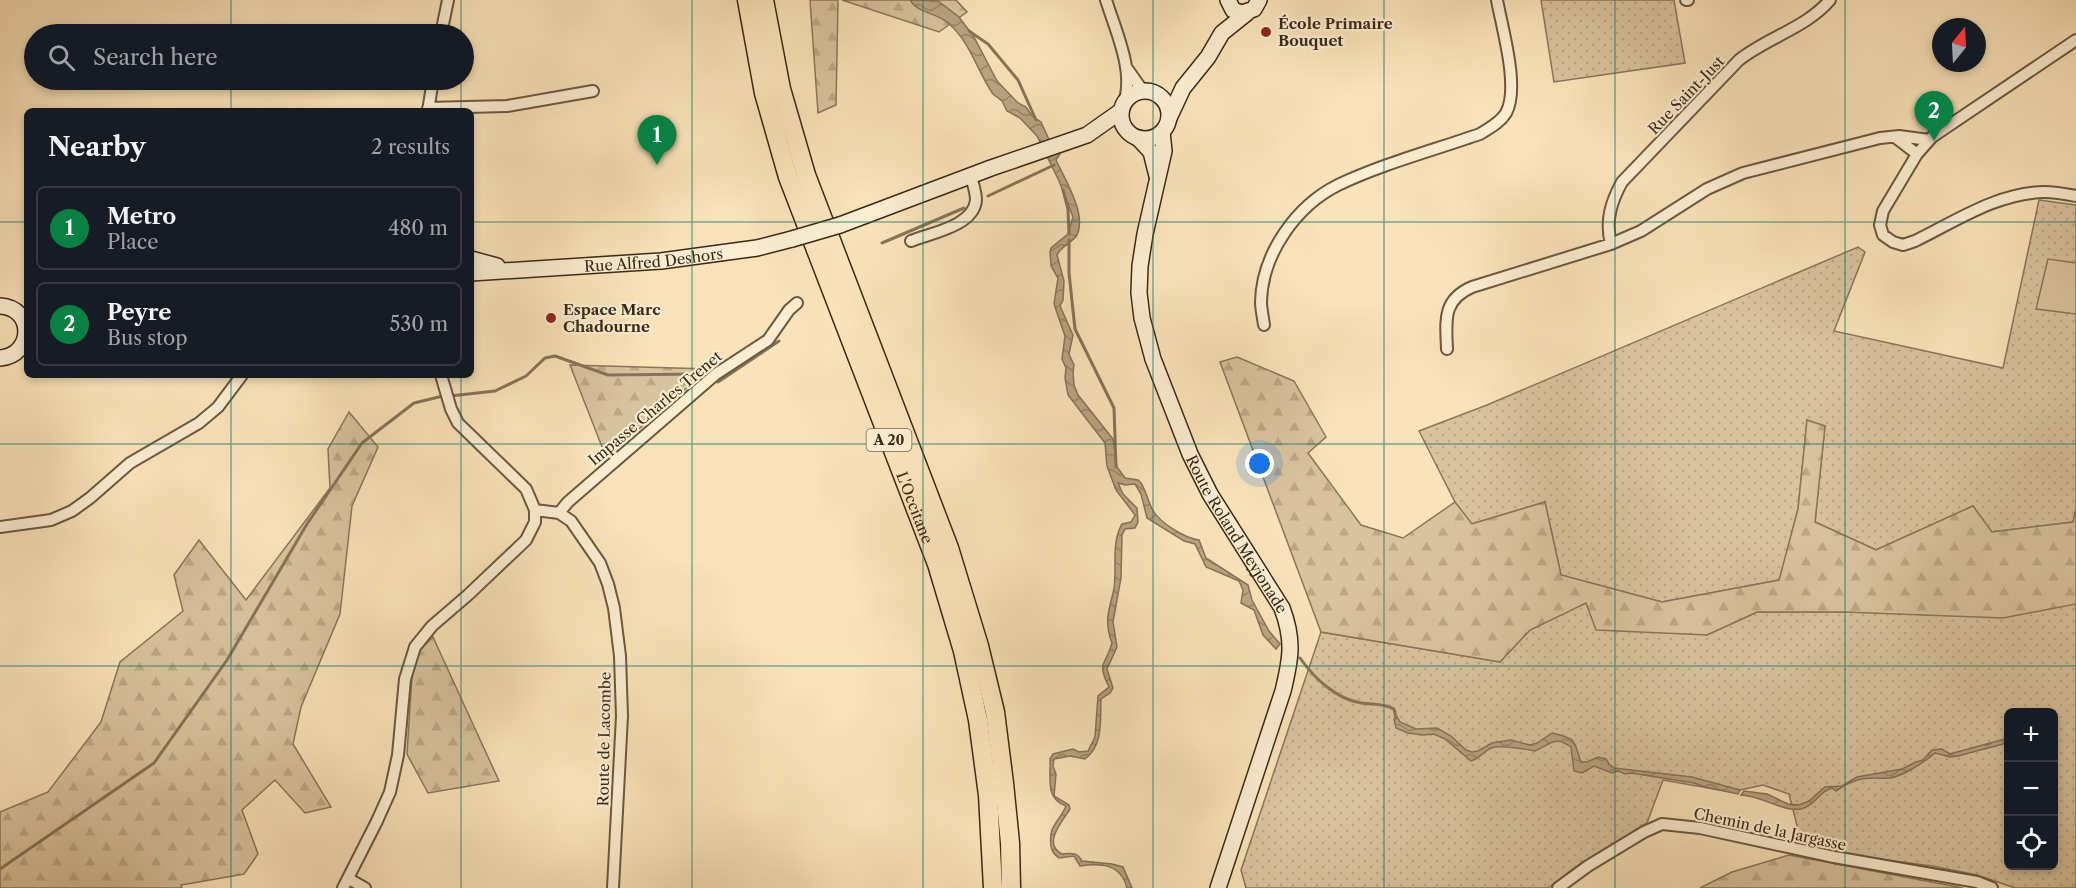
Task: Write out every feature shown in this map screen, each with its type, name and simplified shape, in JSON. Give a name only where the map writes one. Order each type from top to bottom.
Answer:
[{"type":"highway","name":"L'Occitane","points":[[747,0],[764,93],[788,177],[937,564],[963,651],[978,720],[988,795],[993,888]]},
{"type":"highway","name":"L'Occitane","points":[[764,0],[781,89],[806,175],[949,548],[980,646],[994,712],[1004,783],[1010,843],[1011,888]]},
{"type":"main road","points":[[1228,1],[1233,10],[1242,13],[1258,5]]},
{"type":"main road","points":[[971,177],[1087,135],[1107,133],[1151,139],[1166,125],[1183,88],[1208,57],[1224,27],[1228,1]]},
{"type":"main road","points":[[1224,27],[1258,5]]},
{"type":"main road","points":[[1087,135],[1122,108],[1131,96],[1177,85],[1193,75]]},
{"type":"main road","points":[[1150,93],[1166,104],[1166,125]]},
{"type":"main road","points":[[1122,108],[1122,124],[1134,137]]},
{"type":"main road","name":"Route Roland Meyjonade","points":[[1166,125],[1164,151],[1140,266],[1142,318],[1153,359],[1190,454],[1210,494],[1282,608],[1289,626],[1291,641],[1290,660],[1283,691],[1218,888]]},
{"type":"main road","name":"Route Roland Meyjonade","points":[[1134,137],[1151,152],[1158,179]]},
{"type":"main road","name":"Rue Alfred Deshors","points":[[512,269],[682,259],[757,248],[840,225],[971,177]]},
{"type":"main road","points":[[474,260],[512,269]]},
{"type":"main road","points":[[474,273],[512,269]]},
{"type":"main road","points":[[0,306],[22,313]]},
{"type":"main road","points":[[1,359],[18,351],[24,340]]},
{"type":"street","points":[[443,24],[448,0]]},
{"type":"street","points":[[1106,0],[1126,67],[1128,93],[1122,108]]},
{"type":"street","points":[[1264,325],[1261,303],[1263,281],[1271,258],[1284,234],[1304,209],[1337,186],[1480,134],[1497,123],[1506,113],[1511,97],[1512,79],[1497,0]]},
{"type":"street","name":"Rue Saint-Just","points":[[1611,244],[1608,235],[1609,214],[1613,198],[1622,182],[1739,60],[1752,50],[1805,22],[1830,0]]},
{"type":"street","points":[[2076,40],[1929,140],[1917,154],[1880,219],[1883,235],[1903,245],[1916,241],[1995,201],[2022,194],[2046,192],[2076,196]]},
{"type":"street","points":[[1126,67],[1150,93]]},
{"type":"street","points":[[428,108],[431,90]]},
{"type":"street","points":[[454,108],[507,106],[593,91]]},
{"type":"street","points":[[1895,136],[1917,154]]},
{"type":"street","points":[[1447,350],[1448,310],[1453,300],[1464,291],[1611,244],[1641,231],[1707,189],[1743,173],[1880,138],[1895,136],[1929,140]]},
{"type":"street","points":[[911,241],[960,223],[971,215],[976,202],[971,177]]},
{"type":"street","name":"Impasse Charles Trenet","points":[[559,513],[580,490],[686,398],[716,374],[768,340],[789,310],[797,303]]},
{"type":"street","points":[[0,527],[51,520],[72,512],[130,463],[199,423],[218,407],[240,378]]},
{"type":"street","points":[[364,888],[346,883],[390,792],[400,744],[405,679],[415,647],[432,626],[526,540],[535,522],[535,510],[526,489],[458,423],[451,409],[442,378]]},
{"type":"street","points":[[535,510],[559,513]]},
{"type":"street","name":"Route de Lacombe","points":[[559,513],[570,521],[600,563],[614,608],[620,656],[622,716],[613,888]]},
{"type":"street","name":"Chemin de la Jargasse","points":[[1558,888],[1588,866],[1644,832],[1662,824],[1700,828],[1834,857],[1977,882],[1992,888]]},
{"type":"green space","points":[[810,0],[838,0],[836,105],[818,113]]},
{"type":"green space","points":[[842,0],[956,0],[967,12],[939,32]]},
{"type":"green space","points":[[1541,0],[1674,0],[1685,63],[1554,82]]},
{"type":"green space","points":[[2039,200],[2076,205],[2076,509],[2073,522],[1991,532],[1973,506],[1876,550],[1815,522],[1825,426],[1807,420],[1798,509],[1780,580],[1662,602],[1561,575],[1545,502],[1471,524],[1455,502],[1419,431],[1487,405],[1858,247],[1865,252],[1834,331],[2003,368]]},
{"type":"green space","points":[[2048,259],[2076,263],[2076,314],[2036,309]]},
{"type":"green space","points":[[1237,357],[1294,381],[1326,437],[1308,453],[1361,525],[1403,538],[1455,502],[1472,524],[1545,502],[1561,575],[1662,602],[1779,580],[1798,509],[1807,420],[1825,426],[1815,522],[1876,550],[1973,506],[1992,532],[2073,522],[2076,509],[2076,604],[2003,618],[1844,612],[1757,612],[1707,635],[1596,630],[1586,603],[1530,630],[1500,662],[1321,632],[1220,362]]},
{"type":"green space","points":[[570,365],[709,369],[606,457]]},
{"type":"green space","points":[[349,412],[378,447],[352,506],[340,614],[301,707],[293,744],[331,807],[305,813],[275,780],[242,810],[258,854],[244,874],[181,885],[182,888],[0,888],[0,812],[48,792],[101,722],[120,662],[183,611],[174,575],[199,540],[246,600],[330,488],[328,449]]},
{"type":"green space","points":[[1586,602],[1707,635],[1757,612],[1844,612],[2076,604],[2076,888],[2015,888],[1977,875],[1932,866],[1841,854],[1800,837],[1789,794],[1763,785],[1731,792],[1663,780],[1647,823],[1580,864],[1548,888],[1246,888],[1241,870],[1321,632],[1500,662],[1530,630]]},
{"type":"green space","points":[[433,637],[499,781],[428,793],[407,754],[412,676],[420,650]]},
{"type":"green space","points":[[1789,855],[1963,888],[1700,888],[1732,872]]},
{"type":"water","points":[[910,0],[938,1],[959,17],[974,37],[997,81],[1041,122],[1052,146],[1060,154],[1056,160],[1074,197],[1079,217],[1077,235],[1057,255],[1064,281],[1063,300],[1060,306],[1073,335],[1069,354],[1074,365],[1074,385],[1078,395],[1113,439],[1117,467],[1125,478],[1138,480],[1141,483],[1152,509],[1166,524],[1180,533],[1199,540],[1206,558],[1248,585],[1252,600],[1269,631],[1280,644],[1276,649],[1263,635],[1254,610],[1241,603],[1243,590],[1239,581],[1206,567],[1195,544],[1184,541],[1147,518],[1141,494],[1135,484],[1118,483],[1123,494],[1137,508],[1138,522],[1135,528],[1125,529],[1122,535],[1121,578],[1113,622],[1117,647],[1107,669],[1113,688],[1101,699],[1100,731],[1091,753],[1085,759],[1070,756],[1054,759],[1053,766],[1056,774],[1054,796],[1069,805],[1070,809],[1059,826],[1054,845],[1056,850],[1062,854],[1074,854],[1082,861],[1123,867],[1132,888],[1127,888],[1120,874],[1110,867],[1080,866],[1074,856],[1059,858],[1054,853],[1050,839],[1066,806],[1059,803],[1055,799],[1052,793],[1050,759],[1053,754],[1073,749],[1079,752],[1088,751],[1095,737],[1098,696],[1109,687],[1103,672],[1103,664],[1112,643],[1108,619],[1115,581],[1117,539],[1122,524],[1131,522],[1135,515],[1116,490],[1107,466],[1105,443],[1068,395],[1066,368],[1062,359],[1065,336],[1054,304],[1058,278],[1051,266],[1050,252],[1051,248],[1068,234],[1073,217],[1059,181],[1037,136],[1020,118],[1007,111],[1002,101],[993,94],[968,47],[956,30],[943,19],[913,5]]},
{"type":"water","points":[[1397,717],[1400,722],[1416,729],[1437,728],[1472,752],[1492,743],[1511,740],[1530,745],[1552,733],[1566,737],[1573,742],[1581,762],[1598,757],[1606,759],[1614,768],[1692,777],[1740,790],[1738,794],[1694,783],[1625,774],[1619,771],[1612,773],[1594,766],[1582,773],[1574,771],[1571,747],[1557,741],[1535,751],[1495,747],[1471,761],[1445,739],[1434,734],[1408,733],[1396,728],[1394,719]]},
{"type":"water","points":[[2004,739],[2004,744],[1958,756],[1950,757],[1935,753],[1914,768],[1895,777],[1861,779],[1836,791],[1832,788],[1801,809],[1787,808],[1741,795],[1744,791],[1767,794],[1788,804],[1799,805],[1809,801],[1825,787],[1842,786],[1857,777],[1902,769],[1923,760],[1932,750],[1942,749],[1950,754]]},
{"type":"waterway","points":[[969,31],[988,44],[1018,80],[1036,120]]},
{"type":"waterway","points":[[988,196],[1054,165]]},
{"type":"waterway","points":[[1063,190],[1068,209],[1069,234]]},
{"type":"waterway","points":[[882,243],[964,208]]},
{"type":"waterway","points":[[1069,240],[1069,273],[1075,329],[1114,408],[1116,467]]},
{"type":"waterway","points":[[718,382],[779,341]]},
{"type":"waterway","points":[[450,396],[495,391],[526,376],[545,358],[555,356],[608,375],[701,374]]},
{"type":"waterway","points":[[0,869],[154,763],[227,660],[307,524],[362,443],[414,403],[443,396]]},
{"type":"waterway","points":[[1300,658],[1312,673],[1334,692],[1352,701],[1390,707],[1394,709],[1396,718]]},
{"type":"place","name":"École Primaire Bouquet","points":[[1266,32]]},
{"type":"place","name":"Peyre","points":[[1934,141]]},
{"type":"place","name":"Metro","points":[[657,165]]},
{"type":"place","name":"Espace Marc Chadourne","points":[[551,318]]}]
